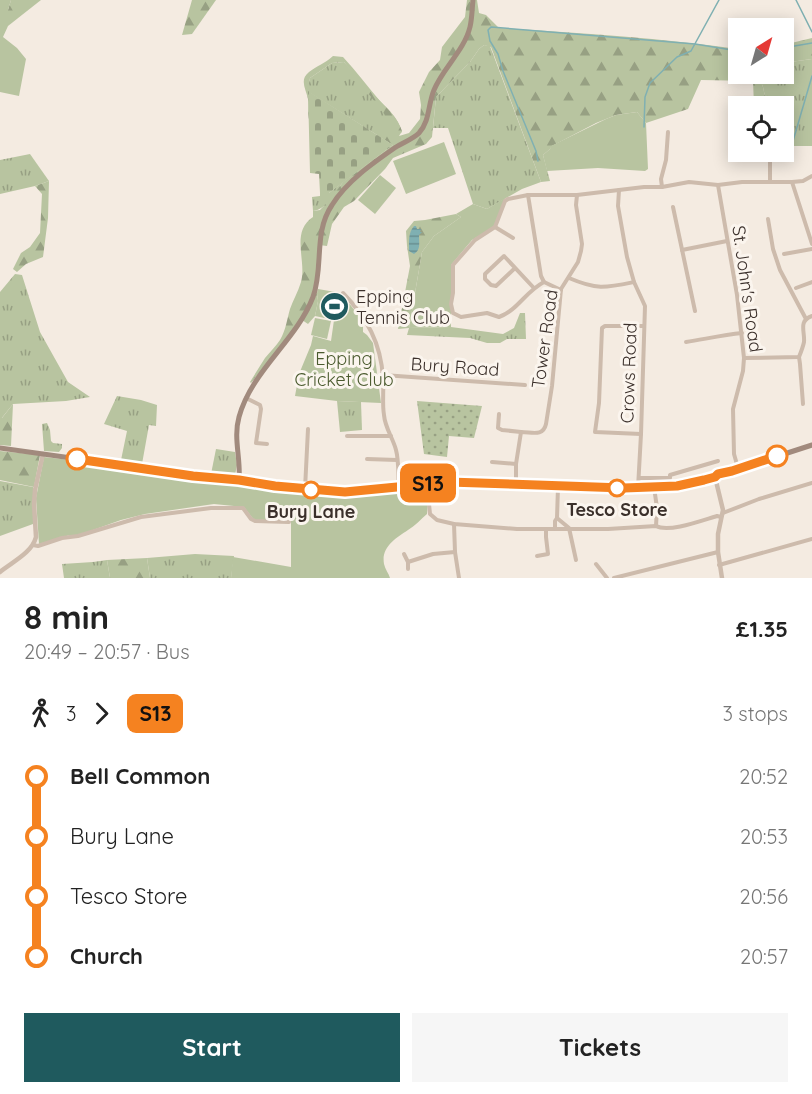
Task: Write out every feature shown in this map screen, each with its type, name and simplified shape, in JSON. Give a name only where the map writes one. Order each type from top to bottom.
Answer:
[{"type":"main road","points":[[239,480],[236,433],[238,419],[255,381],[306,312],[314,294],[319,273],[321,228],[325,216],[344,189],[367,169],[402,143],[413,138],[422,129],[435,87],[469,31],[473,0]]},
{"type":"main road","points":[[0,448],[193,476],[305,490],[345,492],[431,483],[472,482],[558,487],[677,486],[715,477],[718,474],[812,445]]},
{"type":"street","points":[[662,187],[661,179],[666,160],[668,132]]},
{"type":"street","points":[[770,162],[770,182]]},
{"type":"street","points":[[544,282],[534,287],[509,313],[499,318],[487,313],[461,317],[453,313],[451,304],[453,265],[474,240],[495,227],[505,201],[508,199],[528,195],[577,195],[662,187],[689,182],[718,185],[736,182],[792,182],[803,181],[812,176]]},
{"type":"street","points":[[792,182],[812,244]]},
{"type":"street","name":"St. John's Road","points":[[718,185],[737,295],[744,358],[733,409],[734,454],[738,468]]},
{"type":"street","name":"Crows Road","points":[[619,190],[618,206],[627,257],[634,282],[645,306],[638,488]]},
{"type":"street","points":[[528,195],[541,276],[544,282],[561,290]]},
{"type":"street","name":"Tower Road","points":[[521,432],[538,433],[545,428],[552,386],[561,290],[578,262],[582,243],[577,195]]},
{"type":"street","points":[[673,207],[695,311]]},
{"type":"street","points":[[768,219],[773,249],[780,270],[806,319]]},
{"type":"street","points":[[495,227],[513,238]]},
{"type":"street","points":[[682,250],[727,240]]},
{"type":"street","points":[[783,254],[812,249]]},
{"type":"street","points":[[515,268],[496,286],[491,285],[485,279],[485,274],[504,256],[534,287]]},
{"type":"street","points":[[569,278],[587,286],[607,288],[634,282]]},
{"type":"street","points":[[796,288],[812,282]]},
{"type":"street","points":[[343,293],[369,326],[374,337],[383,375],[383,414],[396,450],[399,487]]},
{"type":"street","points":[[802,404],[799,357],[804,344],[803,322],[812,316]]},
{"type":"street","points":[[641,434],[595,432],[599,403],[602,328],[605,326],[644,326]]},
{"type":"street","points":[[686,342],[742,333]]},
{"type":"street","points":[[744,358],[799,357]]},
{"type":"street","name":"Bury Road","points":[[383,375],[525,385]]},
{"type":"street","points":[[246,398],[260,405],[256,443],[267,444]]},
{"type":"street","points":[[499,414],[498,428],[521,432],[516,464],[516,484]]},
{"type":"street","points":[[305,490],[308,429]]},
{"type":"street","points":[[347,436],[391,436]]},
{"type":"street","points":[[0,572],[33,545],[36,537],[35,490],[43,454]]},
{"type":"street","points":[[367,459],[397,460]]},
{"type":"street","points":[[639,478],[670,478],[670,475],[718,461]]},
{"type":"street","points":[[492,462],[516,464]]},
{"type":"street","points":[[715,477],[722,504],[718,534],[722,578]]},
{"type":"street","points":[[431,483],[430,514],[437,520],[454,524],[517,529],[608,529],[656,526],[661,529],[722,515],[759,499],[812,483]]},
{"type":"street","points":[[555,529],[558,487]]},
{"type":"street","points":[[654,487],[657,508],[656,526]]},
{"type":"street","points":[[33,545],[38,546],[62,538],[78,536],[141,517],[211,508],[243,508],[255,521],[289,522]]},
{"type":"street","points":[[557,518],[569,528],[576,560]]},
{"type":"street","points":[[454,524],[459,578]]},
{"type":"street","points":[[537,556],[548,554],[546,529]]},
{"type":"street","points":[[720,565],[812,538]]},
{"type":"street","points":[[408,562],[433,554],[455,552]]},
{"type":"street","points":[[614,578],[718,552]]},
{"type":"street","points":[[404,554],[408,562],[408,569]]},
{"type":"street","points":[[596,564],[607,578]]},
{"type":"green space","points":[[0,0],[11,0],[8,10],[8,26],[3,37],[26,59],[19,96],[0,92]]},
{"type":"green space","points":[[11,0],[41,0],[8,26],[8,10]]},
{"type":"green space","points":[[192,0],[216,0],[192,34],[182,35]]},
{"type":"green space","points":[[467,0],[477,0],[479,13],[486,15],[499,28],[649,39],[728,48],[728,81],[701,80],[688,109],[646,123],[637,112],[616,115],[552,146],[543,155],[550,181],[541,182],[491,47],[484,45],[436,97],[432,137],[426,144],[393,158],[354,201],[344,207],[332,224],[327,246],[319,245],[318,301],[315,316],[308,324],[302,320],[251,383],[265,358],[284,332],[301,282],[302,231],[313,217],[313,211],[320,210],[343,182],[393,145],[377,135],[388,126],[385,115],[344,62],[332,63],[310,78],[311,101],[308,119],[308,99],[304,78],[333,56],[343,57],[396,118],[402,131],[399,136],[409,133],[420,119],[419,92],[429,72],[440,60],[442,47],[465,17]]},
{"type":"green space","points":[[812,38],[812,59],[794,61],[794,42]]},
{"type":"green space","points":[[484,45],[490,46],[541,182],[522,189],[487,209],[473,204],[448,128],[433,128],[436,97]]},
{"type":"green space","points":[[812,59],[812,146],[794,146],[794,96],[765,96],[762,84],[794,84],[794,61]]},
{"type":"green space","points":[[344,62],[398,121],[402,132],[397,136],[393,145],[307,91],[310,78],[332,63]]},
{"type":"green space","points":[[753,84],[762,84],[765,96],[754,96]]},
{"type":"green space","points":[[308,91],[393,145],[329,193],[320,193],[319,174],[310,173]]},
{"type":"green space","points":[[637,112],[646,123],[648,169],[645,171],[598,168],[547,171],[543,155],[551,146],[616,115]]},
{"type":"green space","points":[[444,142],[456,174],[406,194],[393,161]]},
{"type":"green space","points":[[30,154],[49,181],[0,194],[0,160]]},
{"type":"green space","points":[[380,175],[396,188],[375,214],[358,200]]},
{"type":"green space","points":[[49,181],[48,218],[43,257],[26,264],[17,272],[13,269],[21,253],[30,247],[40,233],[42,194],[35,186]]},
{"type":"green space","points":[[343,182],[327,204],[313,211],[312,197],[320,196],[320,193],[329,193]]},
{"type":"green space","points":[[505,198],[494,227],[472,240],[451,265],[451,327],[409,328],[422,252],[434,236],[461,217],[456,214],[473,204],[487,209]]},
{"type":"green space","points":[[456,214],[461,217],[434,236],[422,252],[409,328],[398,329],[410,266],[406,231],[414,221]]},
{"type":"green space","points":[[15,274],[22,275],[40,332],[68,382],[90,397],[66,401],[13,404],[1,419],[0,292]]},
{"type":"green space","name":"Epping Cricket Club","points":[[318,289],[341,293],[363,321],[363,332],[373,343],[381,403],[295,396],[299,374],[313,336],[331,341],[334,320],[315,316]]},
{"type":"green space","points":[[520,313],[525,313],[526,339],[507,339],[500,343],[487,343],[470,338],[407,335],[409,328],[451,327],[503,334],[514,328]]},
{"type":"green space","points":[[315,318],[331,321],[327,339],[311,335]]},
{"type":"green space","points":[[117,396],[157,405],[156,426],[149,425],[142,464],[121,460],[127,431],[104,424]]},
{"type":"green space","points":[[337,401],[361,402],[362,430],[340,432]]},
{"type":"green space","points":[[417,401],[482,406],[474,438],[449,436],[447,457],[424,454]]},
{"type":"green space","points":[[13,404],[11,446],[0,445],[0,418]]},
{"type":"green space","points":[[47,423],[51,441],[62,444],[59,452],[44,451],[42,424]]},
{"type":"green space","points":[[216,449],[235,452],[237,465],[235,475],[211,474]]},
{"type":"green space","points":[[0,451],[40,455],[34,487],[0,480]]},
{"type":"green space","points":[[44,457],[336,494],[429,485],[427,514],[387,548],[384,564],[390,578],[231,578],[233,557],[291,567],[291,520],[254,520],[244,507],[214,504],[145,514],[79,535],[70,535],[39,544],[36,498]]},
{"type":"green space","points":[[0,481],[33,487],[33,524],[0,536]]},
{"type":"green space","points":[[195,554],[234,556],[231,578],[150,578],[147,558]]},
{"type":"green space","points":[[147,558],[150,578],[110,578],[107,560]]},
{"type":"green space","points":[[107,560],[110,578],[64,578],[62,564]]},
{"type":"water","points":[[414,226],[422,232],[419,235],[419,248],[414,254],[409,251],[409,244]]},
{"type":"waterway","points":[[644,127],[645,97],[650,83],[677,57],[691,51],[719,0]]},
{"type":"waterway","points":[[796,0],[812,32]]},
{"type":"waterway","points":[[538,161],[498,54],[490,41],[488,30],[491,27],[695,44],[728,49]]},
{"type":"waterway","points":[[794,46],[812,43]]},
{"type":"waterway","points":[[794,138],[812,76]]},
{"type":"bus line","name":"S13","points":[[77,459],[193,476],[317,491],[345,492],[449,482],[567,487],[677,486],[715,477],[718,474],[777,456]]},
{"type":"place","name":"Epping Tennis Club","points":[[335,307]]},
{"type":"place","name":"Tesco Store","points":[[617,488]]},
{"type":"place","name":"Bury Lane","points":[[311,490]]}]
